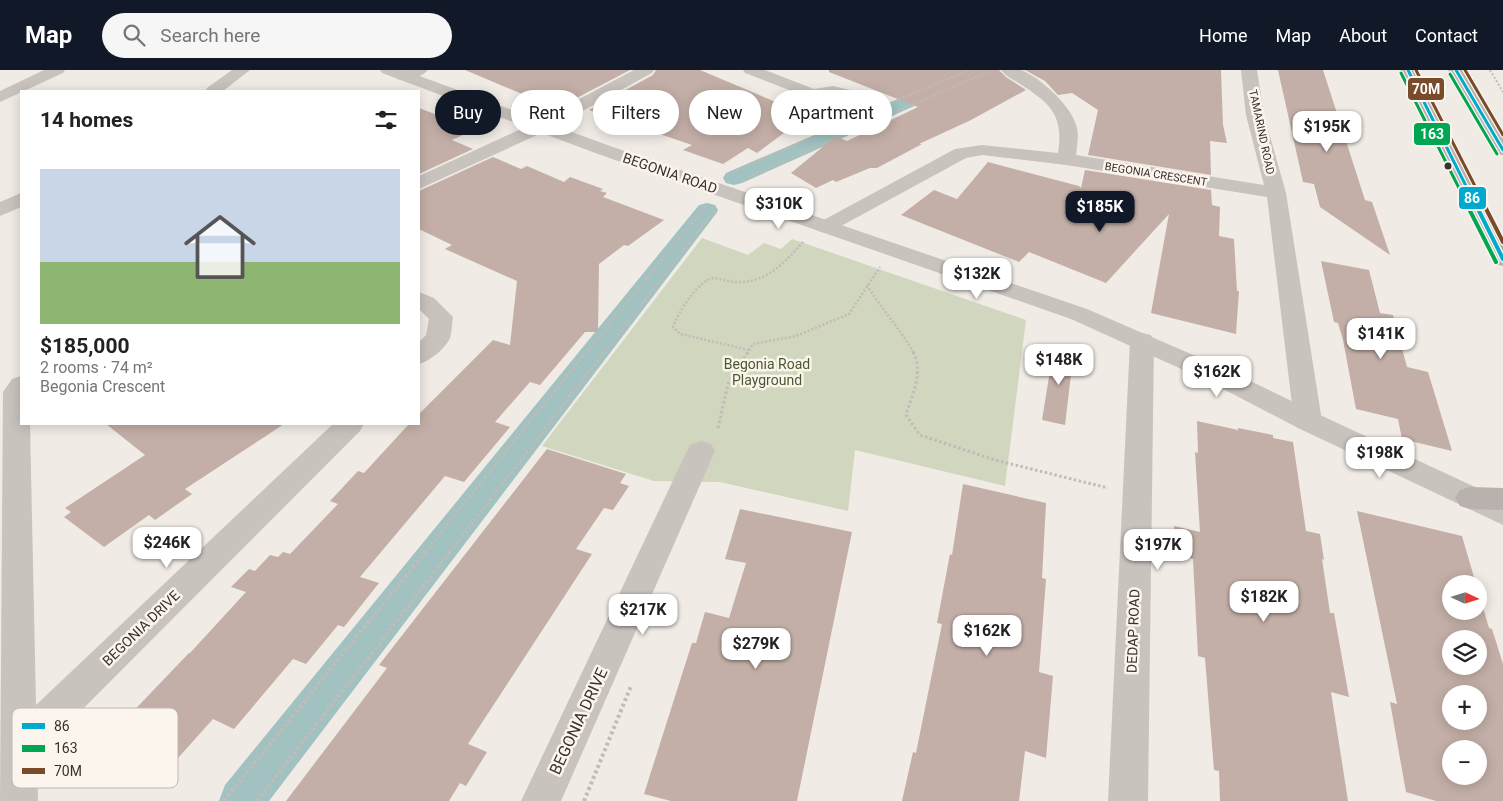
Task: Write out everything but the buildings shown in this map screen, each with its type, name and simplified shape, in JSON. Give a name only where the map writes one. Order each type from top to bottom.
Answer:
[{"type":"main road","points":[[1408,70],[1503,259]]},
{"type":"main road","points":[[1456,70],[1503,150]]},
{"type":"main road","points":[[1470,498],[1503,499]]},
{"type":"street","points":[[0,97],[57,70]]},
{"type":"street","points":[[214,90],[242,70]]},
{"type":"street","points":[[396,73],[420,70]]},
{"type":"street","points":[[583,104],[646,70]]},
{"type":"street","points":[[751,70],[803,90]]},
{"type":"street","points":[[1009,70],[1050,99],[1062,112],[1069,126],[1066,160]]},
{"type":"street","name":"TAMARIND ROAD","points":[[1249,70],[1255,114],[1276,193]]},
{"type":"street","name":"BEGONIA ROAD","points":[[396,73],[511,117]]},
{"type":"street","points":[[420,183],[525,135]]},
{"type":"street","name":"BEGONIA ROAD","points":[[560,135],[1078,314],[1219,376],[1308,421],[1503,513]]},
{"type":"street","name":"BEGONIA CRESCENT","points":[[825,227],[961,153],[982,150],[1066,160],[1276,193]]},
{"type":"street","points":[[1276,193],[1308,421]]},
{"type":"street","points":[[0,210],[20,200]]},
{"type":"street","points":[[420,300],[441,317],[438,337],[420,355]]},
{"type":"street","name":"DEDAP ROAD","points":[[1128,801],[1142,341]]},
{"type":"street","points":[[18,708],[16,392],[20,386]]},
{"type":"street","name":"BEGONIA DRIVE","points":[[58,708],[349,425]]},
{"type":"street","name":"BEGONIA DRIVE","points":[[541,801],[710,439]]},
{"type":"street","points":[[18,788],[18,801]]},
{"type":"path","points":[[1490,70],[1503,92]]},
{"type":"path","points":[[224,801],[698,214]]},
{"type":"path","points":[[257,801],[709,217]]},
{"type":"path","points":[[749,350],[680,334],[674,327],[676,316],[705,280],[715,278],[731,282],[746,282],[761,278],[783,264],[806,239]]},
{"type":"path","points":[[710,439],[728,384],[753,344],[796,336],[849,314],[874,275]]},
{"type":"path","points":[[867,285],[878,304],[906,339],[917,358],[918,375],[906,414],[920,435],[996,460],[1109,489]]},
{"type":"green space","name":"Begonia Road Playground","points":[[702,238],[748,255],[764,243],[781,249],[792,239],[1026,320],[1005,486],[855,450],[848,511],[720,482],[654,481],[542,446]]},
{"type":"waterway","points":[[734,178],[980,70]]},
{"type":"waterway","points":[[241,801],[707,210]]},
{"type":"transit line","name":"86","points":[[1408,70],[1503,259]]},
{"type":"transit line","name":"70M","points":[[1416,70],[1503,242]]},
{"type":"transit line","name":"86","points":[[1456,70],[1503,150]]},
{"type":"transit line","name":"70M","points":[[1465,70],[1503,135]]},
{"type":"transit line","name":"163","points":[[1401,73],[1496,262]]},
{"type":"transit line","name":"163","points":[[1450,74],[1497,154]]}]
